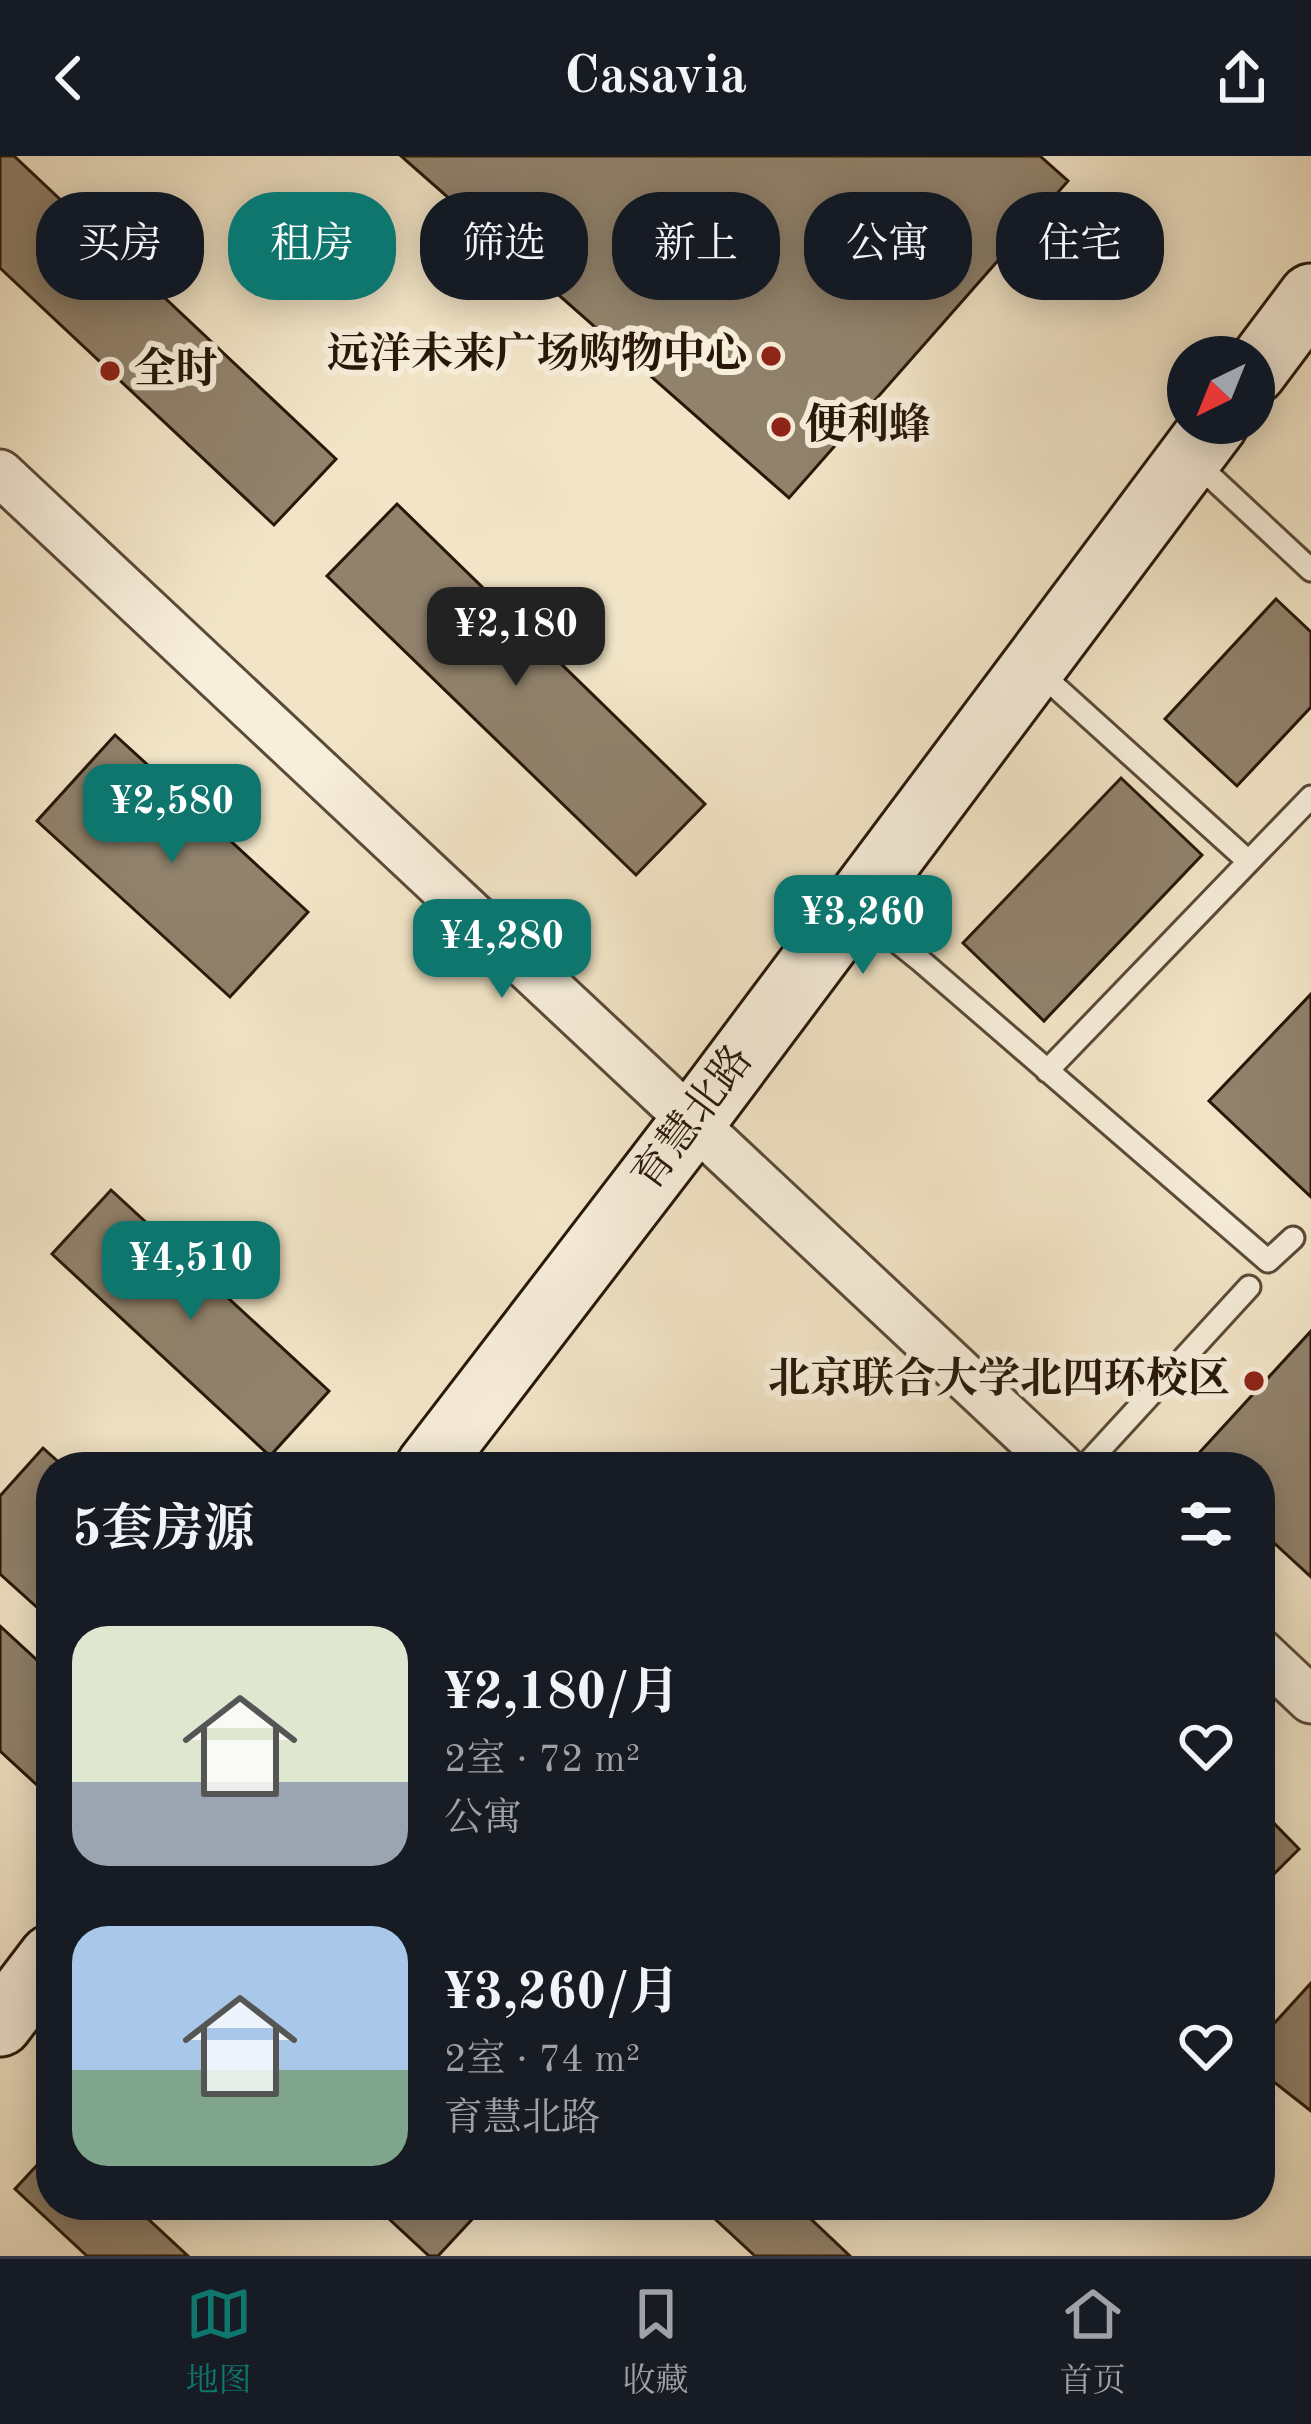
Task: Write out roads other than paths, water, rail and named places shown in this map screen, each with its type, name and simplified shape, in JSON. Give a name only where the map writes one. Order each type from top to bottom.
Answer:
[{"type":"street","points":[[1275,344],[1311,296]]},
{"type":"street","name":"育慧北路","points":[[440,1452],[1200,444]]},
{"type":"street","points":[[0,473],[1045,1452]]},
{"type":"street","points":[[1275,1666],[1311,1700]]},
{"type":"street","points":[[0,2024],[36,1977]]},
{"type":"lane","points":[[1206,444],[1311,569]]},
{"type":"lane","points":[[1033,667],[1248,861]]},
{"type":"lane","points":[[1048,1070],[1311,797]]},
{"type":"lane","points":[[854,906],[1268,1261],[1293,1238]]},
{"type":"lane","points":[[1098,1452],[1249,1287]]},
{"type":"place","name":"远洋未来广场购物中心","points":[[771,356]]},
{"type":"place","name":"全时","points":[[110,371]]},
{"type":"place","name":"便利蜂","points":[[781,427]]},
{"type":"place","name":"北京联合大学北四环校区","points":[[1254,1381]]}]
